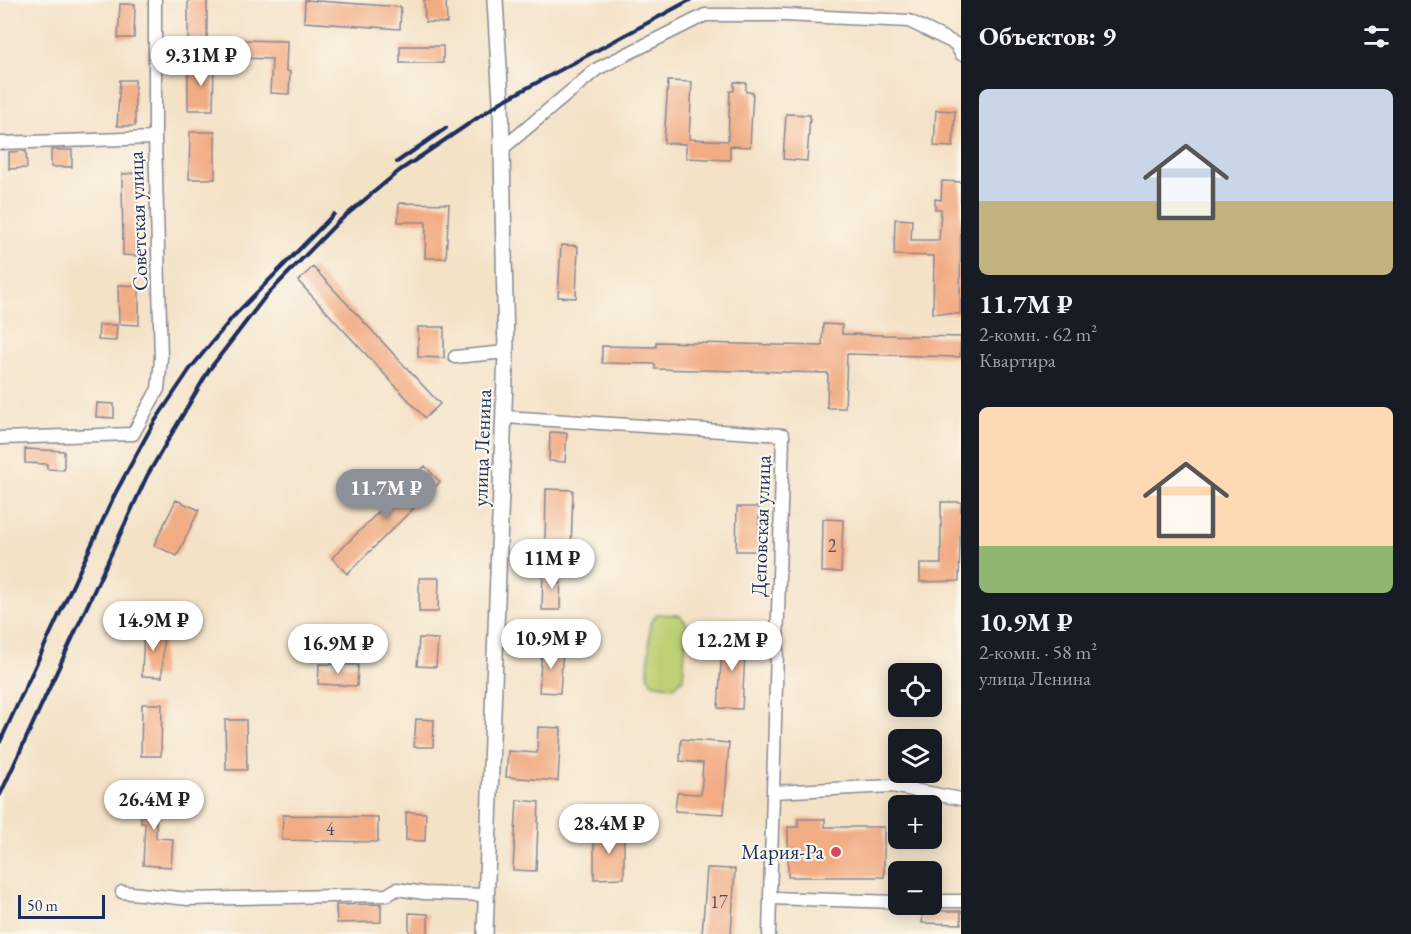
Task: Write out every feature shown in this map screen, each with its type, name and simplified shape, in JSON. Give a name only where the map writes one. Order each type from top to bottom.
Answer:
[{"type":"main road","name":"улица Ленина","points":[[485,934],[506,352],[502,149],[495,0]]},
{"type":"street","name":"Советская улица","points":[[0,438],[133,434],[158,389],[161,358],[155,138],[155,0]]},
{"type":"street","points":[[502,149],[597,69],[705,15],[784,15],[909,21],[956,44],[961,54]]},
{"type":"street","points":[[0,143],[155,138]]},
{"type":"street","points":[[454,357],[506,352]]},
{"type":"street","name":"Деповская улица","points":[[505,417],[783,435],[769,934]]},
{"type":"street","points":[[773,792],[892,786],[961,799]]},
{"type":"street","points":[[122,891],[188,899],[387,895],[397,889],[424,893],[487,895]]},
{"type":"street","points":[[770,898],[888,902]]},
{"type":"street","points":[[942,902],[961,901]]},
{"type":"green space","points":[[657,614],[679,615],[687,623],[683,679],[674,687],[652,683],[648,676],[650,623]]},
{"type":"building","points":[[188,0],[207,0],[207,45],[188,45]]},
{"type":"building","points":[[305,0],[401,7],[400,29],[304,22]]},
{"type":"building","points":[[424,0],[446,0],[447,23],[425,22]]},
{"type":"building","points":[[120,4],[135,4],[134,38],[118,38]]},
{"type":"building","points":[[241,40],[287,41],[286,71],[290,72],[289,94],[270,93],[272,59],[240,58]]},
{"type":"building","points":[[400,46],[443,46],[443,63],[400,63]]},
{"type":"building","points":[[188,64],[214,65],[213,110],[188,110]]},
{"type":"building","points":[[120,80],[135,80],[135,126],[117,126]]},
{"type":"building","points":[[668,81],[692,82],[689,139],[728,141],[730,91],[734,91],[734,82],[746,83],[746,92],[753,92],[750,147],[730,146],[730,160],[686,158],[686,144],[664,143]]},
{"type":"building","points":[[936,110],[955,111],[953,147],[934,146]]},
{"type":"building","points":[[786,114],[810,115],[807,161],[783,159]]},
{"type":"building","points":[[190,132],[215,132],[215,179],[189,179]]},
{"type":"building","points":[[51,150],[72,150],[72,167],[51,167]]},
{"type":"building","points":[[26,151],[27,168],[9,169],[9,152]]},
{"type":"building","points":[[137,173],[138,256],[123,255],[122,174]]},
{"type":"building","points":[[942,181],[961,182],[960,314],[933,313],[934,256],[894,255],[895,219],[912,220],[911,240],[939,240],[941,209],[935,209],[935,199],[941,200]]},
{"type":"building","points":[[399,203],[449,204],[446,258],[425,258],[426,222],[398,222]]},
{"type":"building","points":[[561,245],[578,246],[576,298],[558,297]]},
{"type":"building","points":[[313,267],[440,404],[425,418],[298,281]]},
{"type":"building","points":[[118,285],[139,286],[139,325],[119,324]]},
{"type":"building","points":[[823,324],[842,325],[842,334],[961,337],[960,357],[847,354],[845,408],[827,408],[828,373],[655,369],[655,364],[602,363],[602,346],[656,347],[656,342],[822,346]]},
{"type":"building","points":[[99,325],[117,325],[116,341],[98,340]]},
{"type":"building","points":[[418,327],[444,327],[444,358],[418,357]]},
{"type":"building","points":[[97,403],[114,404],[114,418],[96,417]]},
{"type":"building","points":[[550,432],[567,433],[565,462],[549,461]]},
{"type":"building","points":[[25,449],[64,451],[64,470],[47,469],[47,464],[25,463]]},
{"type":"building","points":[[425,466],[440,482],[347,574],[332,558]]},
{"type":"building","points":[[546,489],[573,490],[571,549],[545,548]]},
{"type":"building","points":[[176,500],[199,510],[177,556],[154,545]]},
{"type":"building","points":[[941,502],[961,502],[959,581],[920,582],[920,564],[941,564]]},
{"type":"building","points":[[737,507],[759,507],[759,551],[736,551]]},
{"type":"building","points":[[823,519],[843,520],[841,572],[822,572]]},
{"type":"building","points":[[543,569],[561,569],[560,610],[542,610]]},
{"type":"building","points":[[419,578],[439,578],[438,612],[419,612]]},
{"type":"building","points":[[144,627],[164,628],[162,677],[142,676]]},
{"type":"building","points":[[723,634],[746,635],[742,709],[718,708]]},
{"type":"building","points":[[419,638],[438,639],[436,667],[417,666]]},
{"type":"building","points":[[542,647],[563,649],[560,693],[539,692]]},
{"type":"building","points":[[319,664],[358,665],[357,686],[318,684]]},
{"type":"building","points":[[142,704],[162,704],[161,756],[141,756]]},
{"type":"building","points":[[416,719],[434,720],[433,747],[414,747]]},
{"type":"building","points":[[225,720],[246,720],[247,770],[226,770]]},
{"type":"building","points":[[538,727],[561,728],[558,781],[506,777],[508,751],[537,753]]},
{"type":"building","points":[[681,739],[729,743],[724,814],[675,811],[677,793],[701,794],[703,763],[680,761]]},
{"type":"building","points":[[142,782],[157,783],[156,838],[173,839],[171,867],[143,865],[145,823],[141,823]]},
{"type":"building","points":[[517,800],[539,802],[536,871],[513,870]]},
{"type":"building","points":[[406,812],[426,813],[425,841],[406,840]]},
{"type":"building","points":[[283,815],[378,817],[378,842],[282,840]]},
{"type":"building","name":"Мария-Ра","points":[[798,819],[825,819],[825,827],[884,827],[884,877],[788,877],[788,827],[798,827]]},
{"type":"building","points":[[594,831],[624,831],[624,878],[594,879]]},
{"type":"building","points":[[707,868],[735,869],[731,934],[702,934]]},
{"type":"building","points":[[381,904],[381,922],[337,923],[336,905]]},
{"type":"building","points":[[942,911],[961,911],[961,924],[922,923],[923,915],[942,915]]},
{"type":"building","points":[[409,913],[428,914],[428,934],[409,934]]},
{"type":"railway","points":[[0,795],[147,476],[209,370],[265,297],[337,223],[399,171],[501,102],[690,0]]},
{"type":"railway","points":[[397,162],[446,128]]},
{"type":"railway","points":[[0,742],[116,492],[153,424],[190,369],[232,318],[334,214]]},
{"type":"place","name":"Мария-Ра","points":[[836,852]]}]
